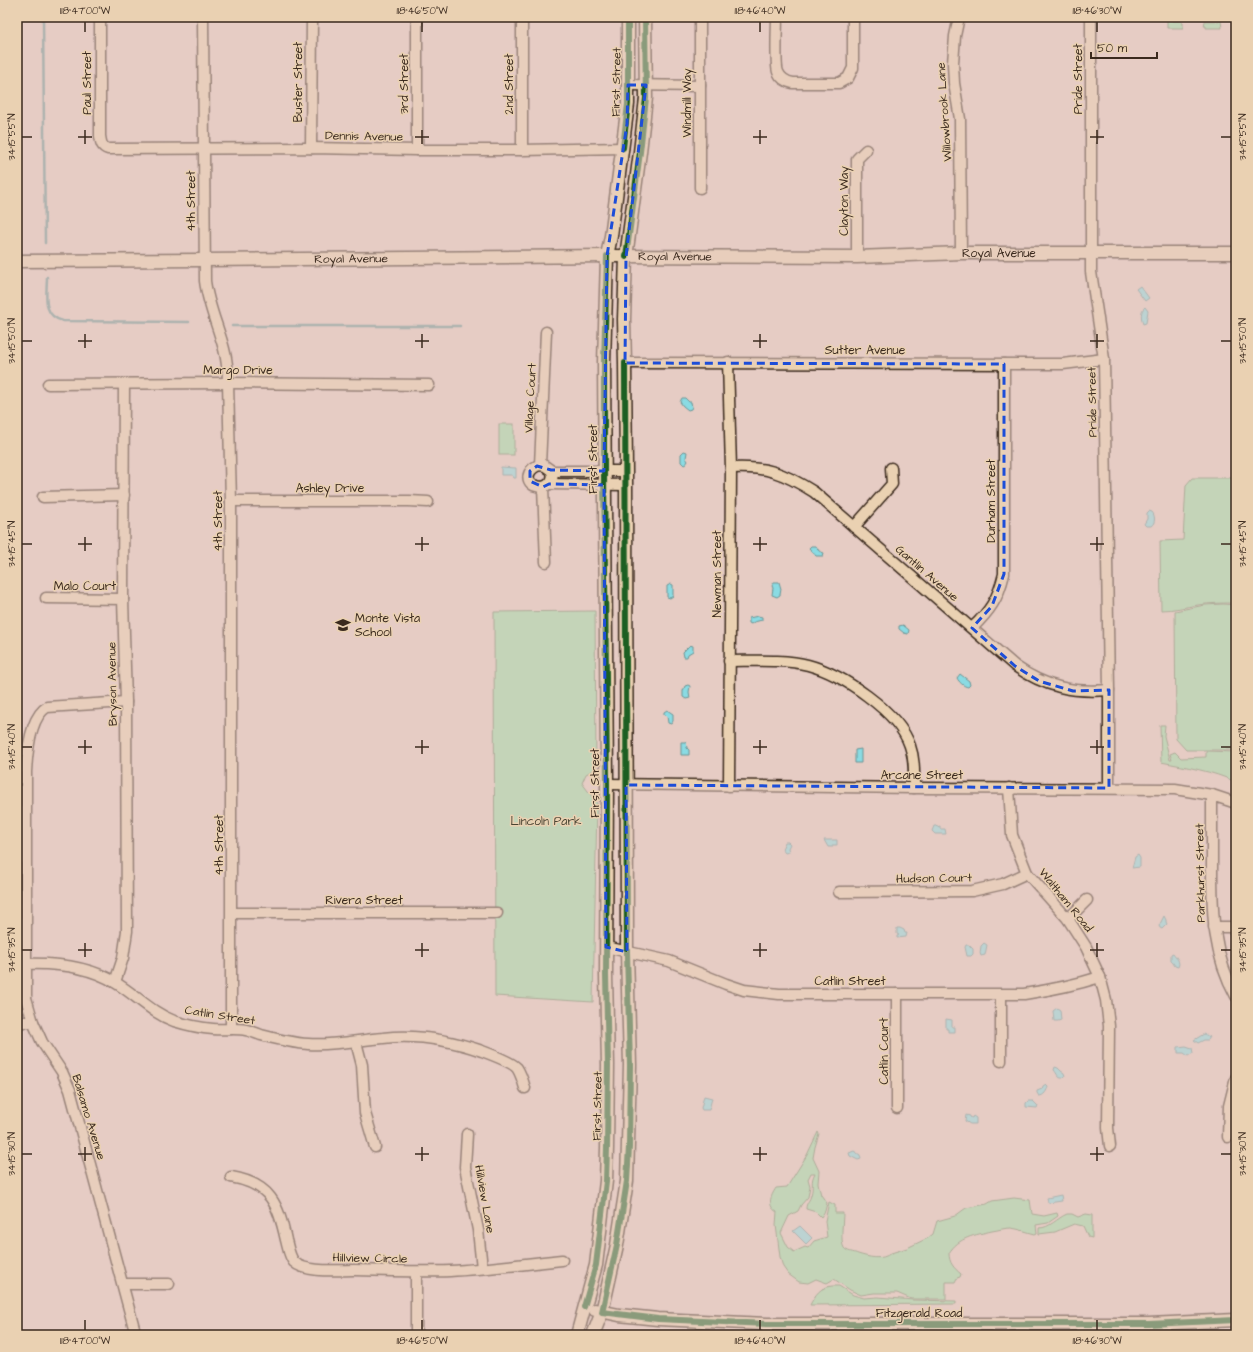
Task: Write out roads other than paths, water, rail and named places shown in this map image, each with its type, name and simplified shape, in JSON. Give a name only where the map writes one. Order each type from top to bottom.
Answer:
[{"type":"main road","name":"First Street","points":[[576,1335],[596,1265],[606,1181],[608,1065],[606,948],[607,784],[604,363],[606,256],[611,238],[627,124],[628,17]]},
{"type":"main road","points":[[593,1335],[602,1312],[617,1245],[627,1181],[630,1065],[627,952],[626,471],[624,319],[626,257],[644,120],[646,85],[646,17]]},
{"type":"main road","name":"Royal Avenue","points":[[17,261],[606,256],[857,257],[961,253],[1236,253]]},
{"type":"main road","name":"Fitzgerald Road","points":[[584,1307],[602,1312],[767,1330],[1149,1329],[1236,1320]]},
{"type":"street","name":"Paul Street","points":[[100,17],[100,136],[101,143],[104,148]]},
{"type":"street","name":"4th Street","points":[[203,17],[204,281],[228,367],[231,501],[231,1029]]},
{"type":"street","name":"Buster Street","points":[[311,148],[312,17]]},
{"type":"street","name":"3rd Street","points":[[417,17],[417,150]]},
{"type":"street","name":"2nd Street","points":[[522,17],[522,150]]},
{"type":"street","name":"Windmill Way","points":[[700,17],[700,188]]},
{"type":"street","points":[[777,17],[777,69],[782,78],[793,83],[839,83],[848,78],[853,68],[853,17]]},
{"type":"street","name":"Willowbrook Lane","points":[[959,17],[955,36],[953,63],[954,83],[960,119],[961,253]]},
{"type":"street","name":"Pride Street","points":[[1090,17],[1092,284],[1104,359],[1109,788]]},
{"type":"street","points":[[628,85],[700,86]]},
{"type":"street","name":"Dennis Avenue","points":[[104,148],[116,150],[204,148],[417,150],[623,148]]},
{"type":"street","name":"Clayton Way","points":[[857,257],[857,159],[866,150]]},
{"type":"street","name":"Village Court","points":[[540,465],[546,332]]},
{"type":"street","name":"Sutter Avenue","points":[[625,363],[728,362],[1063,364],[1104,359]]},
{"type":"street","name":"Newman Street","points":[[728,362],[731,468],[729,786]]},
{"type":"street","name":"Durham Street","points":[[972,628],[984,617],[992,606],[999,591],[1004,574],[1004,364]]},
{"type":"street","name":"Margo Drive","points":[[48,384],[228,383],[429,385]]},
{"type":"street","name":"Bryson Avenue","points":[[115,982],[124,958],[127,931],[126,702],[123,599],[124,384]]},
{"type":"street","points":[[626,471],[552,470],[540,465],[533,468],[530,471],[529,476],[530,482],[533,485],[626,485]]},
{"type":"street","name":"Gantlin Avenue","points":[[731,468],[750,467],[766,469],[794,479],[814,492],[1015,666],[1039,681],[1073,691],[1090,692],[1109,690]]},
{"type":"street","points":[[854,527],[892,484],[891,468]]},
{"type":"street","points":[[546,485],[552,481],[552,470]]},
{"type":"street","points":[[546,485],[546,562]]},
{"type":"street","points":[[43,497],[124,495]]},
{"type":"street","name":"Ashley Drive","points":[[231,501],[428,502]]},
{"type":"street","name":"Malo Court","points":[[46,598],[123,599]]},
{"type":"street","points":[[730,661],[786,662],[808,665],[831,673],[854,686],[892,717],[904,733],[914,758],[914,788]]},
{"type":"street","name":"Balsamo Avenue","points":[[126,702],[47,707],[42,710],[36,720],[27,752],[26,772],[25,964],[26,998],[33,1022],[42,1042],[62,1072],[70,1090],[136,1335]]},
{"type":"street","name":"Arcane Street","points":[[607,784],[914,788],[1175,788],[1212,795],[1236,803]]},
{"type":"street","name":"Waltham Road","points":[[1009,788],[1012,835],[1028,873],[1068,919],[1086,947],[1100,977],[1106,1000],[1109,1026],[1108,1128],[1110,1146]]},
{"type":"street","name":"Parkhurst Street","points":[[1212,795],[1212,906],[1214,927],[1219,955],[1230,985],[1236,996]]},
{"type":"street","name":"Hudson Court","points":[[839,892],[972,891],[1003,884],[1028,873]]},
{"type":"street","points":[[1068,919],[1087,900]]},
{"type":"street","name":"Rivera Street","points":[[232,913],[497,913]]},
{"type":"street","points":[[1214,927],[1236,927]]},
{"type":"street","name":"Catlin Street","points":[[606,948],[669,961],[726,984],[750,991],[779,994],[1001,995],[1050,990],[1074,985],[1100,977]]},
{"type":"street","name":"Catlin Street","points":[[25,964],[72,966],[94,973],[115,982],[156,1012],[174,1020],[199,1027],[246,1030],[284,1041],[308,1044],[332,1044],[384,1038],[411,1037],[438,1039],[465,1045],[491,1054],[516,1067],[521,1075],[525,1088]]},
{"type":"street","name":"Catlin Court","points":[[897,994],[897,1108]]},
{"type":"street","points":[[1001,995],[1001,1061]]},
{"type":"street","points":[[17,1022],[33,1022]]},
{"type":"street","points":[[356,1042],[362,1065],[365,1113],[375,1147]]},
{"type":"street","points":[[1228,1137],[1229,1106],[1236,1078]]},
{"type":"street","name":"Hillview Lane","points":[[468,1134],[465,1167],[478,1230],[482,1268]]},
{"type":"street","name":"Hillview Circle","points":[[231,1177],[243,1179],[254,1184],[264,1190],[272,1198],[280,1215],[290,1255],[294,1261],[306,1268],[327,1270],[416,1272],[482,1268],[562,1260]]},
{"type":"street","points":[[416,1272],[416,1335]]},
{"type":"street","points":[[123,1284],[169,1284]]},
{"type":"water","points":[[1140,286],[1149,298],[1145,301],[1136,289]]},
{"type":"water","points":[[1145,307],[1148,311],[1146,323],[1143,324],[1141,315],[1142,310]]},
{"type":"water","points":[[682,398],[685,398],[691,402],[691,409],[688,410],[683,406],[680,402]]},
{"type":"water","points":[[684,451],[687,452],[686,458],[688,461],[684,465],[681,462],[681,454]]},
{"type":"water","points":[[501,467],[516,468],[516,478],[512,475],[501,475]]},
{"type":"water","points":[[1149,511],[1153,513],[1154,521],[1153,525],[1146,526],[1144,524]]},
{"type":"water","points":[[811,546],[816,546],[819,551],[824,553],[823,556],[816,556],[809,548]]},
{"type":"water","points":[[774,582],[779,582],[781,589],[780,595],[777,597],[772,595],[772,586]]},
{"type":"water","points":[[671,584],[673,585],[673,596],[670,598],[667,597],[667,586]]},
{"type":"water","points":[[758,616],[762,617],[762,620],[751,624],[749,623],[749,618]]},
{"type":"water","points":[[903,625],[909,630],[908,634],[899,629],[899,626]]},
{"type":"water","points":[[690,645],[693,646],[693,651],[688,654],[687,657],[684,657],[683,652]]},
{"type":"water","points":[[960,674],[969,681],[970,685],[968,687],[963,685],[957,678]]},
{"type":"water","points":[[685,686],[690,686],[690,698],[686,699],[683,697],[683,691]]},
{"type":"water","points":[[667,710],[673,714],[673,721],[671,724],[668,723],[667,716],[664,714]]},
{"type":"water","points":[[681,742],[686,742],[689,755],[681,755]]},
{"type":"water","points":[[861,749],[861,763],[855,763],[855,750]]},
{"type":"water","points":[[934,826],[940,826],[940,829],[945,829],[946,834],[935,834],[932,831]]},
{"type":"water","points":[[824,840],[837,840],[837,845],[828,847]]},
{"type":"water","points":[[785,842],[790,844],[788,848],[789,852],[785,853],[782,849]]},
{"type":"water","points":[[1138,855],[1140,858],[1140,867],[1132,868],[1135,857]]},
{"type":"water","points":[[1164,916],[1167,924],[1162,929],[1159,926]]},
{"type":"water","points":[[897,928],[904,930],[905,933],[907,933],[906,937],[897,938],[899,935],[897,934]]},
{"type":"water","points":[[984,943],[987,945],[985,955],[981,956],[981,946]]},
{"type":"water","points":[[966,945],[969,945],[973,949],[973,954],[971,956],[967,956]]},
{"type":"water","points":[[1173,953],[1179,961],[1178,967],[1175,966],[1171,960],[1171,954]]},
{"type":"water","points":[[1057,1008],[1060,1010],[1061,1020],[1054,1021],[1053,1011]]},
{"type":"water","points":[[946,1019],[952,1020],[952,1027],[955,1027],[955,1032],[948,1032],[948,1029],[946,1029]]},
{"type":"water","points":[[1204,1034],[1210,1037],[1208,1040],[1198,1043],[1194,1040]]},
{"type":"water","points":[[1186,1046],[1192,1048],[1193,1053],[1188,1056],[1184,1053],[1178,1053],[1178,1047]]},
{"type":"water","points":[[1055,1067],[1064,1073],[1065,1076],[1063,1078],[1058,1076],[1054,1070]]},
{"type":"water","points":[[1046,1084],[1048,1086],[1046,1091],[1044,1094],[1039,1096],[1037,1091],[1042,1089]]},
{"type":"water","points":[[704,1096],[712,1098],[709,1110],[702,1110],[701,1108]]},
{"type":"water","points":[[1028,1101],[1033,1101],[1038,1106],[1037,1108],[1026,1107],[1026,1103]]},
{"type":"water","points":[[966,1115],[976,1118],[976,1124],[970,1124],[965,1121]]},
{"type":"water","points":[[854,1151],[860,1155],[861,1159],[858,1160],[850,1156],[849,1153]]},
{"type":"water","points":[[1061,1195],[1062,1201],[1048,1203],[1047,1198]]},
{"type":"water","points":[[800,1226],[812,1238],[806,1244],[793,1231]]},
{"type":"waterway","points":[[43,17],[45,243]]},
{"type":"waterway","points":[[47,277],[46,297],[48,309],[51,314],[63,321],[189,322]]},
{"type":"waterway","points":[[232,326],[460,326]]},
{"type":"place","name":"Monte Vista School","points":[[343,625]]},
{"type":"park label","name":"Lincoln Park","points":[[546,821]]}]
